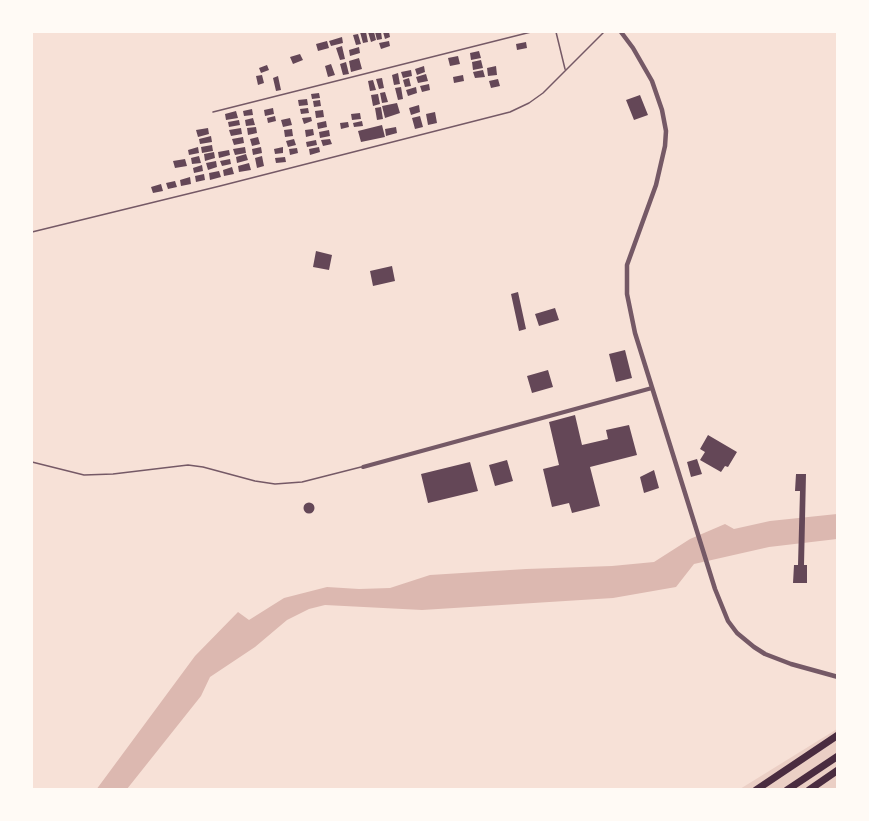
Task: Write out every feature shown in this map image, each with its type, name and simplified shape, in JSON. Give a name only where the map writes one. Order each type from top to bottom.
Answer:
[{"type":"highway","points":[[756,789],[837,735]]},
{"type":"highway","points":[[787,789],[837,756]]},
{"type":"highway","points":[[808,789],[837,770]]},
{"type":"street","points":[[621,32],[652,81],[665,124],[665,146],[661,169],[630,255],[626,274],[630,314],[715,589],[728,621],[737,633],[754,647],[791,664],[837,677]]},
{"type":"street","points":[[363,467],[652,388]]},
{"type":"lane","points":[[213,111],[531,32]]},
{"type":"lane","points":[[556,32],[566,70]]},
{"type":"lane","points":[[32,232],[517,109],[537,98],[604,32]]},
{"type":"lane","points":[[32,462],[84,475],[189,465],[275,484],[302,482],[363,467]]},
{"type":"shaded area","points":[[837,514],[837,539],[769,547],[694,564],[676,587],[613,598],[422,610],[325,605],[309,609],[287,620],[255,647],[210,677],[201,696],[127,789],[96,790],[195,656],[238,612],[249,620],[284,598],[327,587],[390,588],[430,575],[654,562],[690,539],[725,524],[734,529],[770,521]]},
{"type":"shaded area","points":[[837,729],[837,789],[740,789]]},
{"type":"building","points":[[360,32],[366,32],[368,42],[363,43]]},
{"type":"building","points":[[368,32],[374,32],[376,40],[371,42]]},
{"type":"building","points":[[375,32],[381,32],[382,39],[377,40]]},
{"type":"building","points":[[383,32],[389,32],[390,37],[385,39]]},
{"type":"building","points":[[358,34],[361,44],[356,45],[353,35]]},
{"type":"building","points":[[342,37],[343,43],[331,46],[329,41]]},
{"type":"building","points":[[327,41],[329,48],[318,51],[316,44]]},
{"type":"building","points":[[389,41],[390,46],[381,49],[379,43]]},
{"type":"building","points":[[526,42],[527,48],[517,50],[516,44]]},
{"type":"building","points":[[342,46],[345,59],[340,60],[336,48]]},
{"type":"building","points":[[359,47],[360,53],[350,56],[349,50]]},
{"type":"building","points":[[479,51],[481,58],[471,60],[470,53]]},
{"type":"building","points":[[300,54],[303,60],[293,64],[290,57]]},
{"type":"building","points":[[458,56],[460,64],[450,66],[448,58]]},
{"type":"building","points":[[359,58],[362,69],[351,72],[349,61]]},
{"type":"building","points":[[481,60],[483,68],[473,70],[472,62]]},
{"type":"building","points":[[346,62],[349,74],[343,75],[340,64]]},
{"type":"building","points":[[331,64],[335,75],[328,77],[325,66]]},
{"type":"building","points":[[267,65],[269,70],[261,73],[259,68]]},
{"type":"building","points":[[424,66],[425,72],[417,75],[415,69]]},
{"type":"building","points":[[496,66],[497,75],[488,76],[487,68]]},
{"type":"building","points":[[411,70],[412,76],[403,78],[401,72]]},
{"type":"building","points":[[483,70],[485,77],[475,78],[473,72]]},
{"type":"building","points":[[398,73],[400,84],[394,85],[392,75]]},
{"type":"building","points":[[426,74],[428,81],[418,83],[416,77]]},
{"type":"building","points":[[262,75],[264,83],[258,85],[256,76]]},
{"type":"building","points":[[463,75],[464,81],[454,83],[453,77]]},
{"type":"building","points":[[278,76],[281,90],[276,91],[273,78]]},
{"type":"building","points":[[382,78],[384,88],[379,89],[376,79]]},
{"type":"building","points":[[409,78],[411,86],[405,87],[403,80]]},
{"type":"building","points":[[498,79],[500,86],[491,88],[489,81]]},
{"type":"building","points":[[373,80],[376,90],[370,91],[368,81]]},
{"type":"building","points":[[429,84],[430,90],[422,92],[420,86]]},
{"type":"building","points":[[401,87],[403,99],[398,100],[395,88]]},
{"type":"building","points":[[416,87],[417,93],[408,96],[406,90]]},
{"type":"building","points":[[385,92],[388,102],[382,103],[380,93]]},
{"type":"building","points":[[319,93],[320,98],[312,99],[311,94]]},
{"type":"building","points":[[378,94],[380,104],[373,106],[371,95]]},
{"type":"building","points":[[640,95],[648,115],[634,120],[626,100]]},
{"type":"building","points":[[307,99],[308,105],[299,106],[298,100]]},
{"type":"building","points":[[320,100],[321,106],[314,107],[313,101]]},
{"type":"building","points":[[397,103],[400,113],[385,118],[382,106]]},
{"type":"building","points":[[419,105],[420,112],[411,115],[409,108]]},
{"type":"building","points":[[381,107],[383,119],[377,120],[375,108]]},
{"type":"building","points":[[273,108],[274,114],[265,116],[264,110]]},
{"type":"building","points":[[308,108],[309,113],[301,114],[300,109]]},
{"type":"building","points":[[252,109],[253,115],[244,116],[243,111]]},
{"type":"building","points":[[323,110],[324,117],[316,118],[315,111]]},
{"type":"building","points":[[236,111],[238,118],[226,120],[225,114]]},
{"type":"building","points":[[435,112],[437,123],[428,125],[426,114]]},
{"type":"building","points":[[360,113],[361,119],[352,120],[351,114]]},
{"type":"building","points":[[275,116],[276,121],[268,123],[267,118]]},
{"type":"building","points":[[420,116],[423,127],[415,129],[412,118]]},
{"type":"building","points":[[311,117],[312,121],[304,124],[302,118]]},
{"type":"building","points":[[253,118],[255,125],[246,126],[245,120]]},
{"type":"building","points":[[290,118],[292,125],[283,127],[281,120]]},
{"type":"building","points":[[239,120],[240,125],[229,127],[228,122]]},
{"type":"building","points":[[326,121],[327,127],[318,129],[317,123]]},
{"type":"building","points":[[362,121],[363,126],[354,127],[353,123]]},
{"type":"building","points":[[348,122],[349,127],[341,129],[340,123]]},
{"type":"building","points":[[382,125],[385,137],[361,142],[358,131]]},
{"type":"building","points":[[256,127],[257,133],[248,135],[247,128]]},
{"type":"building","points":[[396,127],[397,133],[386,136],[385,129]]},
{"type":"building","points":[[208,128],[209,134],[198,137],[196,130]]},
{"type":"building","points":[[241,128],[242,134],[231,136],[229,130]]},
{"type":"building","points":[[292,129],[293,136],[285,137],[284,130]]},
{"type":"building","points":[[313,129],[314,135],[306,137],[305,130]]},
{"type":"building","points":[[329,130],[330,136],[320,138],[319,132]]},
{"type":"building","points":[[211,136],[212,142],[200,144],[199,139]]},
{"type":"building","points":[[243,137],[244,143],[234,145],[232,139]]},
{"type":"building","points":[[258,137],[260,144],[252,146],[250,139]]},
{"type":"building","points":[[294,139],[296,145],[288,147],[286,141]]},
{"type":"building","points":[[330,139],[332,144],[323,146],[321,140]]},
{"type":"building","points":[[316,140],[317,145],[307,147],[306,142]]},
{"type":"building","points":[[212,145],[213,151],[202,153],[201,147]]},
{"type":"building","points":[[198,147],[199,153],[189,155],[188,150]]},
{"type":"building","points":[[245,147],[246,153],[235,155],[233,149]]},
{"type":"building","points":[[261,147],[262,153],[253,155],[252,149]]},
{"type":"building","points":[[283,147],[283,153],[275,154],[274,149]]},
{"type":"building","points":[[319,147],[320,152],[310,155],[309,149]]},
{"type":"building","points":[[297,148],[298,153],[290,155],[289,149]]},
{"type":"building","points":[[229,150],[230,155],[219,158],[218,152]]},
{"type":"building","points":[[214,152],[215,158],[205,161],[204,154]]},
{"type":"building","points":[[246,154],[248,160],[237,163],[236,157]]},
{"type":"building","points":[[199,156],[201,163],[192,164],[191,158]]},
{"type":"building","points":[[262,156],[264,166],[257,168],[255,158]]},
{"type":"building","points":[[285,157],[286,162],[276,163],[275,158]]},
{"type":"building","points":[[185,159],[187,166],[175,168],[173,161]]},
{"type":"building","points":[[230,159],[231,164],[222,166],[220,161]]},
{"type":"building","points":[[216,161],[217,167],[208,170],[206,163]]},
{"type":"building","points":[[249,163],[251,170],[239,172],[238,166]]},
{"type":"building","points":[[202,165],[203,171],[194,173],[193,168]]},
{"type":"building","points":[[232,167],[234,174],[224,176],[223,170]]},
{"type":"building","points":[[219,171],[221,177],[210,180],[209,173]]},
{"type":"building","points":[[204,174],[205,180],[196,182],[195,176]]},
{"type":"building","points":[[190,177],[191,184],[181,186],[180,180]]},
{"type":"building","points":[[175,181],[177,187],[168,189],[166,183]]},
{"type":"building","points":[[161,184],[163,191],[153,193],[151,187]]},
{"type":"building","points":[[316,251],[332,255],[329,270],[313,267]]},
{"type":"building","points":[[392,266],[395,281],[373,286],[370,271]]},
{"type":"building","points":[[518,292],[526,329],[519,331],[511,294]]},
{"type":"building","points":[[555,308],[559,320],[539,326],[535,314]]},
{"type":"building","points":[[625,350],[632,378],[616,382],[609,354]]},
{"type":"building","points":[[548,370],[553,387],[532,393],[527,376]]},
{"type":"building","points":[[575,415],[582,445],[608,439],[606,430],[629,425],[637,455],[590,467],[600,506],[572,513],[569,503],[552,507],[543,469],[559,465],[549,422]]},
{"type":"building","points":[[708,435],[737,452],[728,467],[725,466],[721,472],[700,460],[705,452],[700,449]]},
{"type":"building","points":[[697,459],[702,474],[691,477],[687,462]]},
{"type":"building","points":[[507,460],[513,481],[495,486],[489,465]]},
{"type":"building","points":[[470,462],[478,491],[428,503],[421,474]]},
{"type":"building","points":[[654,470],[659,488],[644,493],[640,477]]},
{"type":"building","points":[[796,474],[806,474],[804,565],[807,565],[807,583],[793,583],[794,565],[798,565],[800,491],[795,491]]},
{"type":"building","points":[[309,502],[315,508],[309,514],[303,508]]}]
